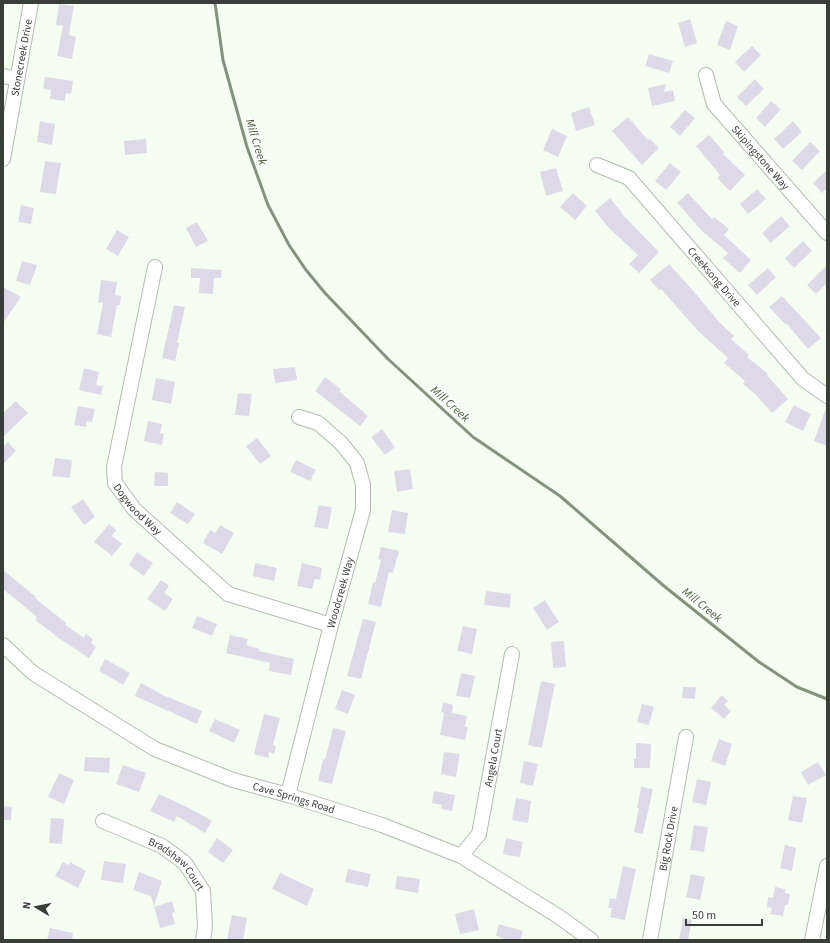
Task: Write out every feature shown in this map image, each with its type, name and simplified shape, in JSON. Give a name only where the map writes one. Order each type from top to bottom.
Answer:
[{"type":"street","name":"Stonecreek Drive","points":[[3,159],[31,3]]},
{"type":"street","name":"Skipingstone Way","points":[[706,75],[714,104],[827,233]]},
{"type":"street","points":[[3,76],[17,79]]},
{"type":"street","name":"Creeksong Drive","points":[[597,165],[629,178],[803,379],[827,396]]},
{"type":"street","name":"Dogwood Way","points":[[155,267],[114,467],[115,484],[134,510],[228,594],[331,625]]},
{"type":"street","name":"Woodcreek Way","points":[[288,795],[331,625],[363,510],[363,485],[357,463],[341,443],[318,423],[299,417]]},
{"type":"street","name":"Cave Springs Road","points":[[3,645],[33,673],[155,749],[233,780],[288,795],[382,825],[461,856],[558,916],[591,940]]},
{"type":"street","name":"Angela Court","points":[[461,856],[479,834],[512,654]]},
{"type":"street","name":"Big Rock Drive","points":[[650,940],[686,737]]},
{"type":"street","name":"Bradshaw Court","points":[[103,821],[162,846],[185,863],[203,891],[205,927],[202,940]]},
{"type":"street","points":[[812,940],[827,866]]},
{"type":"building","points":[[59,4],[74,6],[69,35],[76,37],[72,59],[57,56],[63,26],[56,25]]},
{"type":"building","points":[[690,19],[697,43],[685,47],[678,23]]},
{"type":"building","points":[[726,21],[738,26],[730,50],[717,45]]},
{"type":"building","points":[[752,46],[761,55],[744,72],[735,62]]},
{"type":"building","points":[[649,54],[673,61],[669,73],[645,66]]},
{"type":"building","points":[[45,77],[73,81],[71,94],[66,93],[65,101],[50,99],[51,90],[43,89]]},
{"type":"building","points":[[755,79],[764,89],[746,106],[737,97]]},
{"type":"building","points":[[666,84],[664,92],[673,90],[675,101],[652,106],[648,88]]},
{"type":"building","points":[[771,101],[781,109],[765,127],[756,118]]},
{"type":"building","points":[[589,107],[595,125],[576,131],[571,113]]},
{"type":"building","points":[[685,110],[695,118],[680,136],[670,127]]},
{"type":"building","points":[[628,117],[648,140],[649,138],[659,148],[642,165],[612,131]]},
{"type":"building","points":[[40,121],[55,124],[52,145],[37,142]]},
{"type":"building","points":[[793,121],[802,132],[783,149],[774,139]]},
{"type":"building","points":[[552,129],[567,136],[558,157],[543,150]]},
{"type":"building","points":[[709,135],[724,152],[723,154],[745,175],[730,191],[717,178],[720,175],[696,146]]},
{"type":"building","points":[[146,139],[147,153],[125,155],[124,141]]},
{"type":"building","points":[[810,142],[820,151],[802,170],[792,161]]},
{"type":"building","points":[[45,161],[61,163],[56,194],[40,192]]},
{"type":"building","points":[[670,163],[681,172],[666,190],[655,181]]},
{"type":"building","points":[[556,168],[563,191],[546,196],[540,172]]},
{"type":"building","points":[[827,170],[827,188],[822,193],[813,183]]},
{"type":"building","points":[[757,189],[766,199],[748,214],[740,204]]},
{"type":"building","points":[[573,193],[587,206],[575,220],[560,207]]},
{"type":"building","points":[[688,193],[712,219],[714,217],[729,229],[724,235],[751,260],[740,273],[723,258],[728,253],[703,232],[677,203]]},
{"type":"building","points":[[610,198],[621,213],[659,252],[639,273],[629,264],[638,255],[609,228],[595,211]]},
{"type":"building","points":[[21,205],[34,208],[31,224],[18,222]]},
{"type":"building","points":[[781,216],[790,226],[771,243],[762,233]]},
{"type":"building","points":[[197,222],[208,241],[196,247],[186,228]]},
{"type":"building","points":[[117,230],[129,237],[118,256],[106,249]]},
{"type":"building","points":[[803,241],[812,251],[794,268],[785,258]]},
{"type":"building","points":[[22,261],[37,265],[30,285],[16,281]]},
{"type":"building","points":[[669,264],[719,322],[734,336],[731,339],[749,355],[747,357],[768,374],[767,375],[788,399],[772,413],[756,395],[743,384],[745,381],[724,363],[728,358],[698,331],[661,289],[659,290],[650,280]]},
{"type":"building","points":[[827,265],[827,283],[816,294],[807,285]]},
{"type":"building","points":[[191,268],[222,270],[221,278],[214,278],[213,294],[199,293],[200,278],[191,278]]},
{"type":"building","points":[[768,268],[776,277],[757,295],[748,285]]},
{"type":"building","points":[[101,280],[117,282],[115,295],[121,296],[120,305],[117,305],[111,337],[97,334],[103,303],[98,302]]},
{"type":"building","points":[[3,287],[21,297],[3,323]]},
{"type":"building","points":[[782,296],[821,338],[808,349],[786,323],[785,324],[769,307]]},
{"type":"building","points":[[174,305],[185,307],[177,343],[179,343],[175,361],[162,358]]},
{"type":"building","points":[[295,367],[297,380],[275,383],[273,369]]},
{"type":"building","points":[[84,368],[99,372],[96,385],[103,386],[101,395],[79,390]]},
{"type":"building","points":[[325,377],[341,389],[339,391],[368,416],[360,426],[315,391]]},
{"type":"building","points":[[156,378],[175,382],[171,404],[152,400]]},
{"type":"building","points":[[238,393],[252,394],[249,416],[235,415]]},
{"type":"building","points":[[16,401],[28,413],[3,437],[3,413]]},
{"type":"building","points":[[794,405],[811,414],[803,431],[785,422]]},
{"type":"building","points":[[78,406],[95,409],[92,422],[87,421],[86,427],[74,425]]},
{"type":"building","points":[[827,408],[827,446],[814,441]]},
{"type":"building","points":[[148,421],[162,424],[160,433],[164,434],[162,445],[144,441]]},
{"type":"building","points":[[382,429],[395,447],[385,455],[371,437]]},
{"type":"building","points":[[257,438],[271,456],[260,464],[246,446]]},
{"type":"building","points":[[8,442],[16,451],[3,464],[3,447]]},
{"type":"building","points":[[55,458],[72,460],[70,478],[52,476]]},
{"type":"building","points":[[296,460],[316,470],[310,481],[290,472]]},
{"type":"building","points":[[410,469],[413,489],[397,492],[394,471]]},
{"type":"building","points":[[155,472],[168,473],[168,486],[154,486]]},
{"type":"building","points":[[83,499],[95,517],[84,525],[71,507]]},
{"type":"building","points":[[177,502],[195,514],[188,524],[170,513]]},
{"type":"building","points":[[319,505],[332,507],[328,529],[314,527]]},
{"type":"building","points":[[392,510],[408,513],[405,534],[388,532]]},
{"type":"building","points":[[109,524],[116,530],[112,536],[122,544],[112,556],[94,542]]},
{"type":"building","points":[[220,525],[234,533],[222,554],[203,543],[210,530],[216,533]]},
{"type":"building","points":[[381,547],[399,551],[393,573],[389,572],[381,607],[368,604],[373,582],[375,583],[381,560],[378,559]]},
{"type":"building","points":[[137,552],[153,563],[144,576],[129,565]]},
{"type":"building","points":[[255,563],[277,568],[274,581],[253,576]]},
{"type":"building","points":[[302,563],[322,568],[320,580],[315,579],[312,589],[297,586]]},
{"type":"building","points":[[3,570],[66,623],[65,625],[84,638],[86,634],[93,639],[91,643],[96,647],[89,658],[35,620],[37,617],[3,589]]},
{"type":"building","points":[[161,580],[169,586],[164,593],[173,599],[165,611],[147,599]]},
{"type":"building","points":[[486,591],[511,594],[510,608],[484,605]]},
{"type":"building","points":[[545,600],[559,622],[547,630],[533,608]]},
{"type":"building","points":[[197,616],[217,624],[212,636],[192,628]]},
{"type":"building","points":[[363,619],[376,622],[361,679],[347,676]]},
{"type":"building","points":[[463,626],[477,629],[472,654],[457,651]]},
{"type":"building","points":[[230,635],[248,639],[246,645],[260,649],[259,651],[294,659],[291,675],[269,671],[270,663],[226,653]]},
{"type":"building","points":[[564,641],[566,667],[553,668],[551,642]]},
{"type":"building","points":[[105,659],[130,673],[123,685],[99,671]]},
{"type":"building","points":[[461,673],[475,676],[470,698],[456,696]]},
{"type":"building","points":[[541,681],[555,684],[542,748],[528,745]]},
{"type":"building","points":[[141,683],[165,696],[202,711],[197,724],[135,696]]},
{"type":"building","points":[[683,687],[696,687],[695,699],[682,698]]},
{"type":"building","points":[[342,690],[355,695],[348,714],[335,709]]},
{"type":"building","points":[[722,695],[728,701],[724,705],[731,711],[724,719],[711,708]]},
{"type":"building","points":[[443,702],[453,705],[452,713],[467,716],[465,727],[468,727],[465,740],[440,735],[444,713],[441,712]]},
{"type":"building","points":[[642,704],[654,707],[649,725],[637,722]]},
{"type":"building","points":[[264,714],[280,718],[273,745],[276,746],[274,754],[269,752],[268,758],[254,754]]},
{"type":"building","points":[[215,719],[240,730],[234,743],[209,731]]},
{"type":"building","points":[[333,728],[346,731],[332,784],[318,781]]},
{"type":"building","points":[[719,739],[732,744],[725,766],[711,761]]},
{"type":"building","points":[[636,743],[651,744],[650,768],[634,768],[634,759],[636,759]]},
{"type":"building","points":[[444,752],[460,754],[456,777],[441,774]]},
{"type":"building","points":[[85,757],[110,758],[109,773],[84,771]]},
{"type":"building","points":[[524,761],[538,764],[533,786],[520,783]]},
{"type":"building","points":[[818,762],[826,775],[808,785],[801,772]]},
{"type":"building","points":[[123,765],[146,773],[139,792],[116,784]]},
{"type":"building","points":[[59,773],[74,780],[64,804],[48,797]]},
{"type":"building","points":[[697,779],[711,782],[706,805],[692,802]]},
{"type":"building","points":[[641,787],[653,789],[643,834],[634,832],[639,808],[637,808]]},
{"type":"building","points":[[434,791],[455,795],[452,811],[441,809],[442,805],[432,803]]},
{"type":"building","points":[[159,794],[212,821],[205,833],[177,816],[174,822],[150,811]]},
{"type":"building","points":[[793,796],[807,798],[802,823],[788,820]]},
{"type":"building","points":[[516,798],[531,801],[528,823],[512,820]]},
{"type":"building","points":[[3,806],[12,807],[11,820],[3,820]]},
{"type":"building","points":[[51,818],[64,819],[62,844],[49,843]]},
{"type":"building","points":[[694,825],[708,827],[704,852],[690,850]]},
{"type":"building","points":[[217,838],[233,850],[223,863],[208,852]]},
{"type":"building","points":[[506,838],[523,842],[520,857],[503,854]]},
{"type":"building","points":[[785,845],[796,848],[792,871],[780,868]]},
{"type":"building","points":[[104,861],[126,864],[123,883],[101,880]]},
{"type":"building","points":[[63,862],[69,865],[70,862],[86,871],[78,888],[55,876]]},
{"type":"building","points":[[623,866],[636,869],[625,920],[610,917],[612,908],[608,908],[610,898],[616,899]]},
{"type":"building","points":[[348,869],[371,874],[368,887],[345,882]]},
{"type":"building","points":[[139,872],[162,881],[154,906],[151,896],[133,890]]},
{"type":"building","points":[[280,873],[314,889],[307,906],[272,889]]},
{"type":"building","points":[[691,874],[705,877],[700,900],[686,897]]},
{"type":"building","points":[[397,876],[420,879],[418,893],[395,889]]},
{"type":"building","points":[[775,887],[785,889],[785,893],[790,894],[788,905],[785,905],[783,916],[770,914],[772,908],[767,907],[768,897],[773,898]]},
{"type":"building","points":[[172,901],[175,912],[172,913],[175,924],[160,928],[154,907]]},
{"type":"building","points":[[474,909],[479,930],[460,934],[455,914]]},
{"type":"building","points":[[232,915],[247,918],[243,940],[227,939]]},
{"type":"building","points":[[683,918],[692,920],[688,940],[679,940]]},
{"type":"building","points":[[499,924],[523,931],[520,940],[508,940],[496,936]]},
{"type":"building","points":[[50,928],[73,933],[72,940],[47,940]]},
{"type":"waterway","name":"Mill Creek","points":[[215,3],[223,60],[247,147],[268,205],[289,245],[306,270],[325,293],[388,359],[473,437],[560,496],[664,586],[759,662],[797,687],[827,699]]}]
